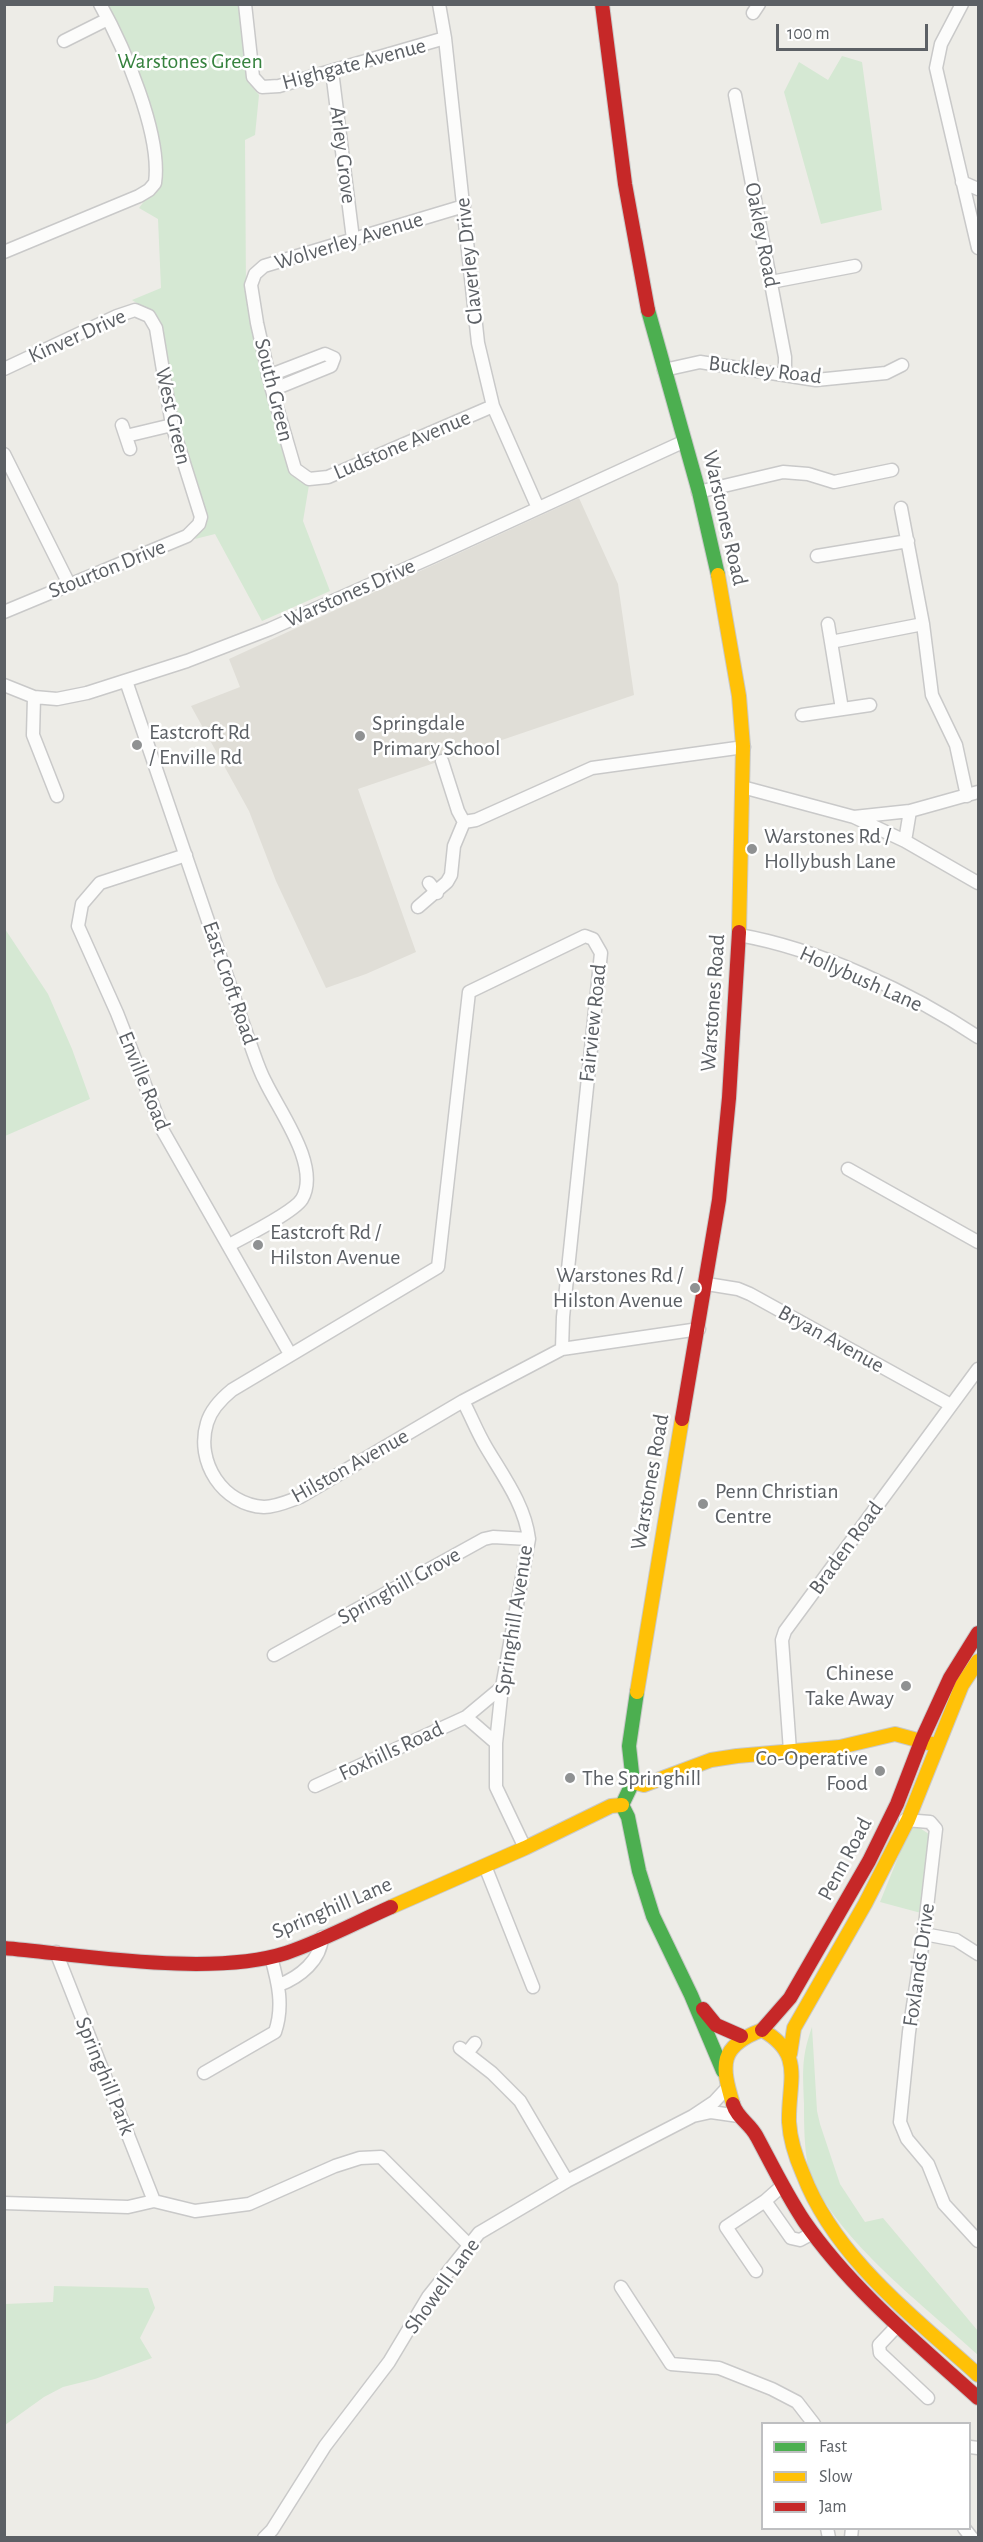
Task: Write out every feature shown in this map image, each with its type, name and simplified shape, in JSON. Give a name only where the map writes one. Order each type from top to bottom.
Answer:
[{"type":"main road","name":"Warstones Road","points":[[602,4],[614,98],[644,288],[664,370],[699,492],[729,635],[744,747],[746,788],[727,1128],[707,1284],[645,1633],[631,1740],[629,1768],[633,1782]]},
{"type":"main road","name":"Penn Road","points":[[762,2030],[790,1998],[869,1861],[890,1819],[922,1739],[955,1669],[978,1634]]},
{"type":"main road","name":"Penn Road","points":[[978,1661],[974,1676],[962,1685],[908,1820],[865,1904],[794,2028],[790,2054],[792,2067],[781,2112],[812,2198],[826,2222],[862,2266],[978,2374]]},
{"type":"main road","points":[[938,1746],[906,1735],[886,1735],[840,1746],[711,1760],[644,1785],[633,1782],[622,1805],[628,1817],[646,1898],[664,1942],[691,1995],[723,2071],[727,2088],[749,2120],[782,2186],[813,2233],[848,2275],[898,2325],[978,2398]]},
{"type":"main road","name":"Springhill Lane","points":[[4,1948],[213,1963],[272,1957],[485,1866],[611,1806],[622,1805]]},
{"type":"main road","points":[[691,1995],[716,2025],[741,2036]]},
{"type":"main road","points":[[723,2071],[731,2046],[741,2036],[762,2030],[783,2041],[790,2054]]},
{"type":"street","points":[[4,252],[139,196],[149,190],[154,183],[152,143],[142,103],[100,4]]},
{"type":"street","name":"Highgate Avenue","points":[[245,4],[253,77],[262,87],[279,86],[446,38]]},
{"type":"street","name":"Claverley Drive","points":[[440,4],[446,38],[473,310],[493,406],[538,508]]},
{"type":"street","points":[[962,4],[940,44],[936,68],[978,248]]},
{"type":"street","points":[[64,41],[108,19]]},
{"type":"street","name":"Arley Grove","points":[[332,71],[353,239]]},
{"type":"street","name":"Oakley Road","points":[[735,94],[785,357],[785,375]]},
{"type":"street","points":[[962,182],[978,189]]},
{"type":"street","name":"Wolverley Avenue","points":[[252,293],[255,274],[264,266],[464,206]]},
{"type":"street","points":[[771,282],[855,266]]},
{"type":"street","name":"South Green","points":[[252,293],[268,376],[295,469],[309,479]]},
{"type":"street","name":"Kinver Drive","points":[[4,369],[117,315],[135,310],[149,316]]},
{"type":"street","name":"West Green","points":[[149,316],[156,328],[172,425],[201,516]]},
{"type":"street","points":[[268,376],[325,354],[334,358],[331,366],[272,390]]},
{"type":"street","name":"Buckley Road","points":[[664,370],[700,362],[816,380],[886,373],[902,365]]},
{"type":"street","name":"Ludstone Avenue","points":[[309,479],[328,477],[493,406]]},
{"type":"street","points":[[130,449],[124,430],[172,425]]},
{"type":"street","name":"Warstones Drive","points":[[4,686],[34,698],[72,696],[187,661],[260,633],[685,441]]},
{"type":"street","points":[[4,454],[69,584]]},
{"type":"street","points":[[699,492],[783,472],[808,474],[834,482],[892,470]]},
{"type":"street","points":[[854,817],[910,811],[973,794],[956,745],[932,695],[923,624],[902,508]]},
{"type":"street","name":"Stourton Drive","points":[[4,612],[187,537],[199,524],[201,516]]},
{"type":"street","points":[[817,556],[908,541]]},
{"type":"street","points":[[828,624],[842,709]]},
{"type":"street","points":[[831,642],[923,624]]},
{"type":"street","name":"East Croft Road","points":[[126,681],[263,1079],[299,1148],[307,1172],[308,1182],[302,1200],[229,1245]]},
{"type":"street","points":[[34,698],[33,735],[57,796]]},
{"type":"street","points":[[802,715],[870,705]]},
{"type":"street","points":[[464,822],[476,820],[592,768],[744,747]]},
{"type":"street","points":[[442,760],[458,811],[464,822]]},
{"type":"street","points":[[746,788],[854,817],[905,842],[978,883]]},
{"type":"street","points":[[905,842],[910,811]]},
{"type":"street","points":[[418,907],[437,893],[451,875],[454,846],[464,822]]},
{"type":"street","name":"Enville Road","points":[[186,855],[100,884],[82,904],[78,927],[117,1012],[163,1131],[290,1354]]},
{"type":"street","points":[[429,883],[437,893]]},
{"type":"street","name":"Hollybush Lane","points":[[739,935],[777,944],[833,964],[899,993],[978,1037]]},
{"type":"street","name":"Fairview Road","points":[[433,1272],[440,1262],[469,992],[585,936],[593,939],[601,953],[563,1317],[562,1349]]},
{"type":"street","points":[[848,1169],[978,1242]]},
{"type":"street","name":"Hilston Avenue","points":[[433,1272],[290,1354],[220,1400],[207,1422],[205,1446],[209,1469],[215,1480],[235,1499],[265,1507],[300,1497],[463,1401],[562,1349],[581,1344],[699,1329]]},
{"type":"street","name":"Bryan Avenue","points":[[707,1284],[738,1288],[951,1405]]},
{"type":"street","name":"Braden Road","points":[[790,1751],[782,1640],[785,1630],[978,1369]]},
{"type":"street","name":"Springhill Avenue","points":[[463,1401],[484,1444],[521,1507],[529,1539],[502,1687],[496,1743],[496,1787],[525,1848]]},
{"type":"street","name":"Springhill Grove","points":[[274,1655],[484,1539],[493,1536],[529,1539]]},
{"type":"street","name":"Foxhills Road","points":[[315,1786],[466,1717],[502,1687]]},
{"type":"street","points":[[466,1717],[496,1743]]},
{"type":"street","name":"Foxlands Drive","points":[[890,1819],[930,1822],[936,1829],[924,1934],[909,2031],[900,2122],[904,2133],[928,2164],[944,2204],[978,2241]]},
{"type":"street","points":[[485,1866],[533,1987]]},
{"type":"street","points":[[924,1934],[956,1940],[978,1954]]},
{"type":"street","points":[[279,1985],[290,1981],[322,1951],[322,1937]]},
{"type":"street","name":"Springhill Park","points":[[56,1952],[154,2201]]},
{"type":"street","points":[[204,2073],[275,2032],[280,2015],[279,1985],[272,1957]]},
{"type":"street","points":[[467,2048],[520,2101],[567,2181]]},
{"type":"street","name":"Showell Lane","points":[[264,2538],[272,2530],[325,2446],[389,2362],[428,2297],[479,2233],[567,2181],[693,2116],[714,2102],[727,2088]]},
{"type":"street","name":"Showell Lane","points":[[693,2116],[711,2112],[749,2120]]},
{"type":"street","points":[[4,2203],[128,2207],[154,2201],[195,2211],[249,2204],[335,2166],[360,2158],[381,2157],[468,2244]]},
{"type":"street","points":[[756,2271],[726,2227],[765,2201],[782,2186]]},
{"type":"street","points":[[765,2201],[791,2238],[800,2240],[813,2233]]},
{"type":"street","points":[[621,2287],[671,2364],[719,2368],[772,2389],[797,2402],[812,2422]]},
{"type":"street","points":[[898,2325],[879,2345],[880,2353],[928,2398]]},
{"type":"shaded area","name":"Springdale Primary School","points":[[579,498],[618,584],[634,695],[358,789],[416,952],[366,974],[326,988],[276,881],[249,811],[191,706],[240,687],[229,659]]},
{"type":"green space","name":"Warstones Green","points":[[105,5],[240,5],[248,82],[259,95],[255,135],[245,140],[246,290],[263,381],[292,475],[309,485],[303,521],[330,591],[262,621],[215,534],[195,539],[206,517],[177,426],[158,317],[132,300],[161,288],[158,219],[139,208],[158,183],[157,150]]},
{"type":"green space","points":[[842,56],[862,62],[882,210],[821,224],[784,92],[799,62],[828,80]]},
{"type":"green space","points":[[5,929],[48,994],[72,1049],[90,1099],[5,1136]]},
{"type":"green space","points":[[912,1823],[932,1836],[921,1913],[880,1902]]},
{"type":"green space","points":[[812,2027],[817,2111],[840,2184],[865,2222],[883,2218],[978,2331],[978,2355],[862,2249],[824,2201],[811,2176],[805,2140],[803,2074],[804,2056]]},
{"type":"green space","points":[[54,2286],[148,2288],[155,2308],[140,2338],[152,2358],[95,2379],[63,2387],[44,2397],[5,2425],[5,2304],[53,2302]]},
{"type":"traffic: fast","points":[[648,310],[699,492],[718,575]]},
{"type":"traffic: fast","points":[[637,1692],[629,1746],[633,1782],[622,1805],[628,1817],[639,1871],[653,1916],[691,1995],[723,2071]]},
{"type":"traffic: slow","points":[[718,575],[739,696],[743,746],[739,932]]},
{"type":"traffic: slow","points":[[637,1692],[682,1419]]},
{"type":"traffic: slow","points":[[790,2054],[794,2028],[865,1904],[908,1820],[962,1685],[978,1661]]},
{"type":"traffic: slow","points":[[633,1782],[644,1785],[711,1760],[840,1747],[895,1734],[932,1744]]},
{"type":"traffic: slow","points":[[391,1907],[525,1848],[611,1806],[622,1805]]},
{"type":"traffic: slow","points":[[733,2104],[726,2078],[727,2058],[738,2043],[762,2030],[775,2039],[789,2059],[791,2070],[789,2122],[794,2148],[817,2204],[835,2233],[856,2259],[903,2308],[978,2375]]},
{"type":"traffic: jam","points":[[602,4],[625,184],[648,310]]},
{"type":"traffic: jam","points":[[682,1419],[719,1200],[729,1098],[739,932]]},
{"type":"traffic: jam","points":[[762,2030],[790,1998],[869,1861],[897,1804],[922,1739],[950,1678],[978,1633]]},
{"type":"traffic: jam","points":[[4,1948],[185,1964],[256,1960],[299,1948],[391,1907]]},
{"type":"traffic: jam","points":[[703,2009],[716,2025],[741,2036]]},
{"type":"traffic: jam","points":[[733,2104],[737,2113],[754,2132],[791,2200],[822,2246],[842,2270],[886,2314],[978,2398]]},
{"type":"place","name":"Springdale Primary School","points":[[360,736]]},
{"type":"place","name":"Eastcroft Rd / Enville Rd","points":[[137,745]]},
{"type":"place","name":"Warstones Rd / Hollybush Lane","points":[[752,849]]},
{"type":"place","name":"Eastcroft Rd / Hilston Avenue","points":[[258,1245]]},
{"type":"place","name":"Warstones Rd / Hilston Avenue","points":[[695,1288]]},
{"type":"place","name":"Penn Christian Centre","points":[[703,1504]]},
{"type":"place","name":"Chinese Take Away","points":[[906,1686]]},
{"type":"place","name":"Co-Operative Food","points":[[880,1771]]},
{"type":"place","name":"The Springhill","points":[[570,1778]]}]
